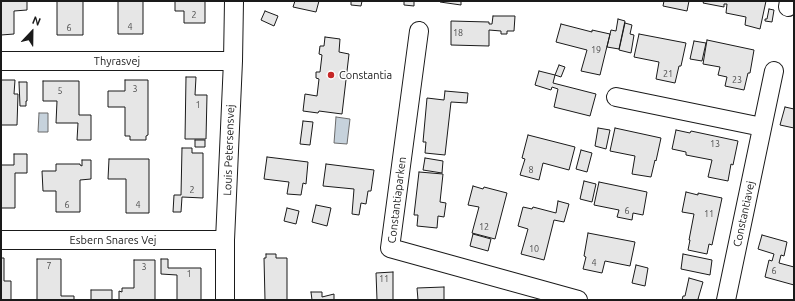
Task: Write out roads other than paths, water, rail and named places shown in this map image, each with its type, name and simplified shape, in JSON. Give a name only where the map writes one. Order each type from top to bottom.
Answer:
[{"type":"street","name":"Louis Petersensvej","points":[[225,300],[225,240],[233,61],[234,1]]},
{"type":"street","name":"Constantiaparken","points":[[419,31],[390,248],[578,300]]},
{"type":"street","name":"Thyrasvej","points":[[1,61],[233,61]]},
{"type":"street","name":"Constantiavej","points":[[726,300],[774,71]]},
{"type":"street","points":[[616,96],[762,127]]},
{"type":"street","name":"Esbern Snares Vej","points":[[1,240],[225,240]]},
{"type":"place","name":"Constantia","points":[[331,75]]}]
